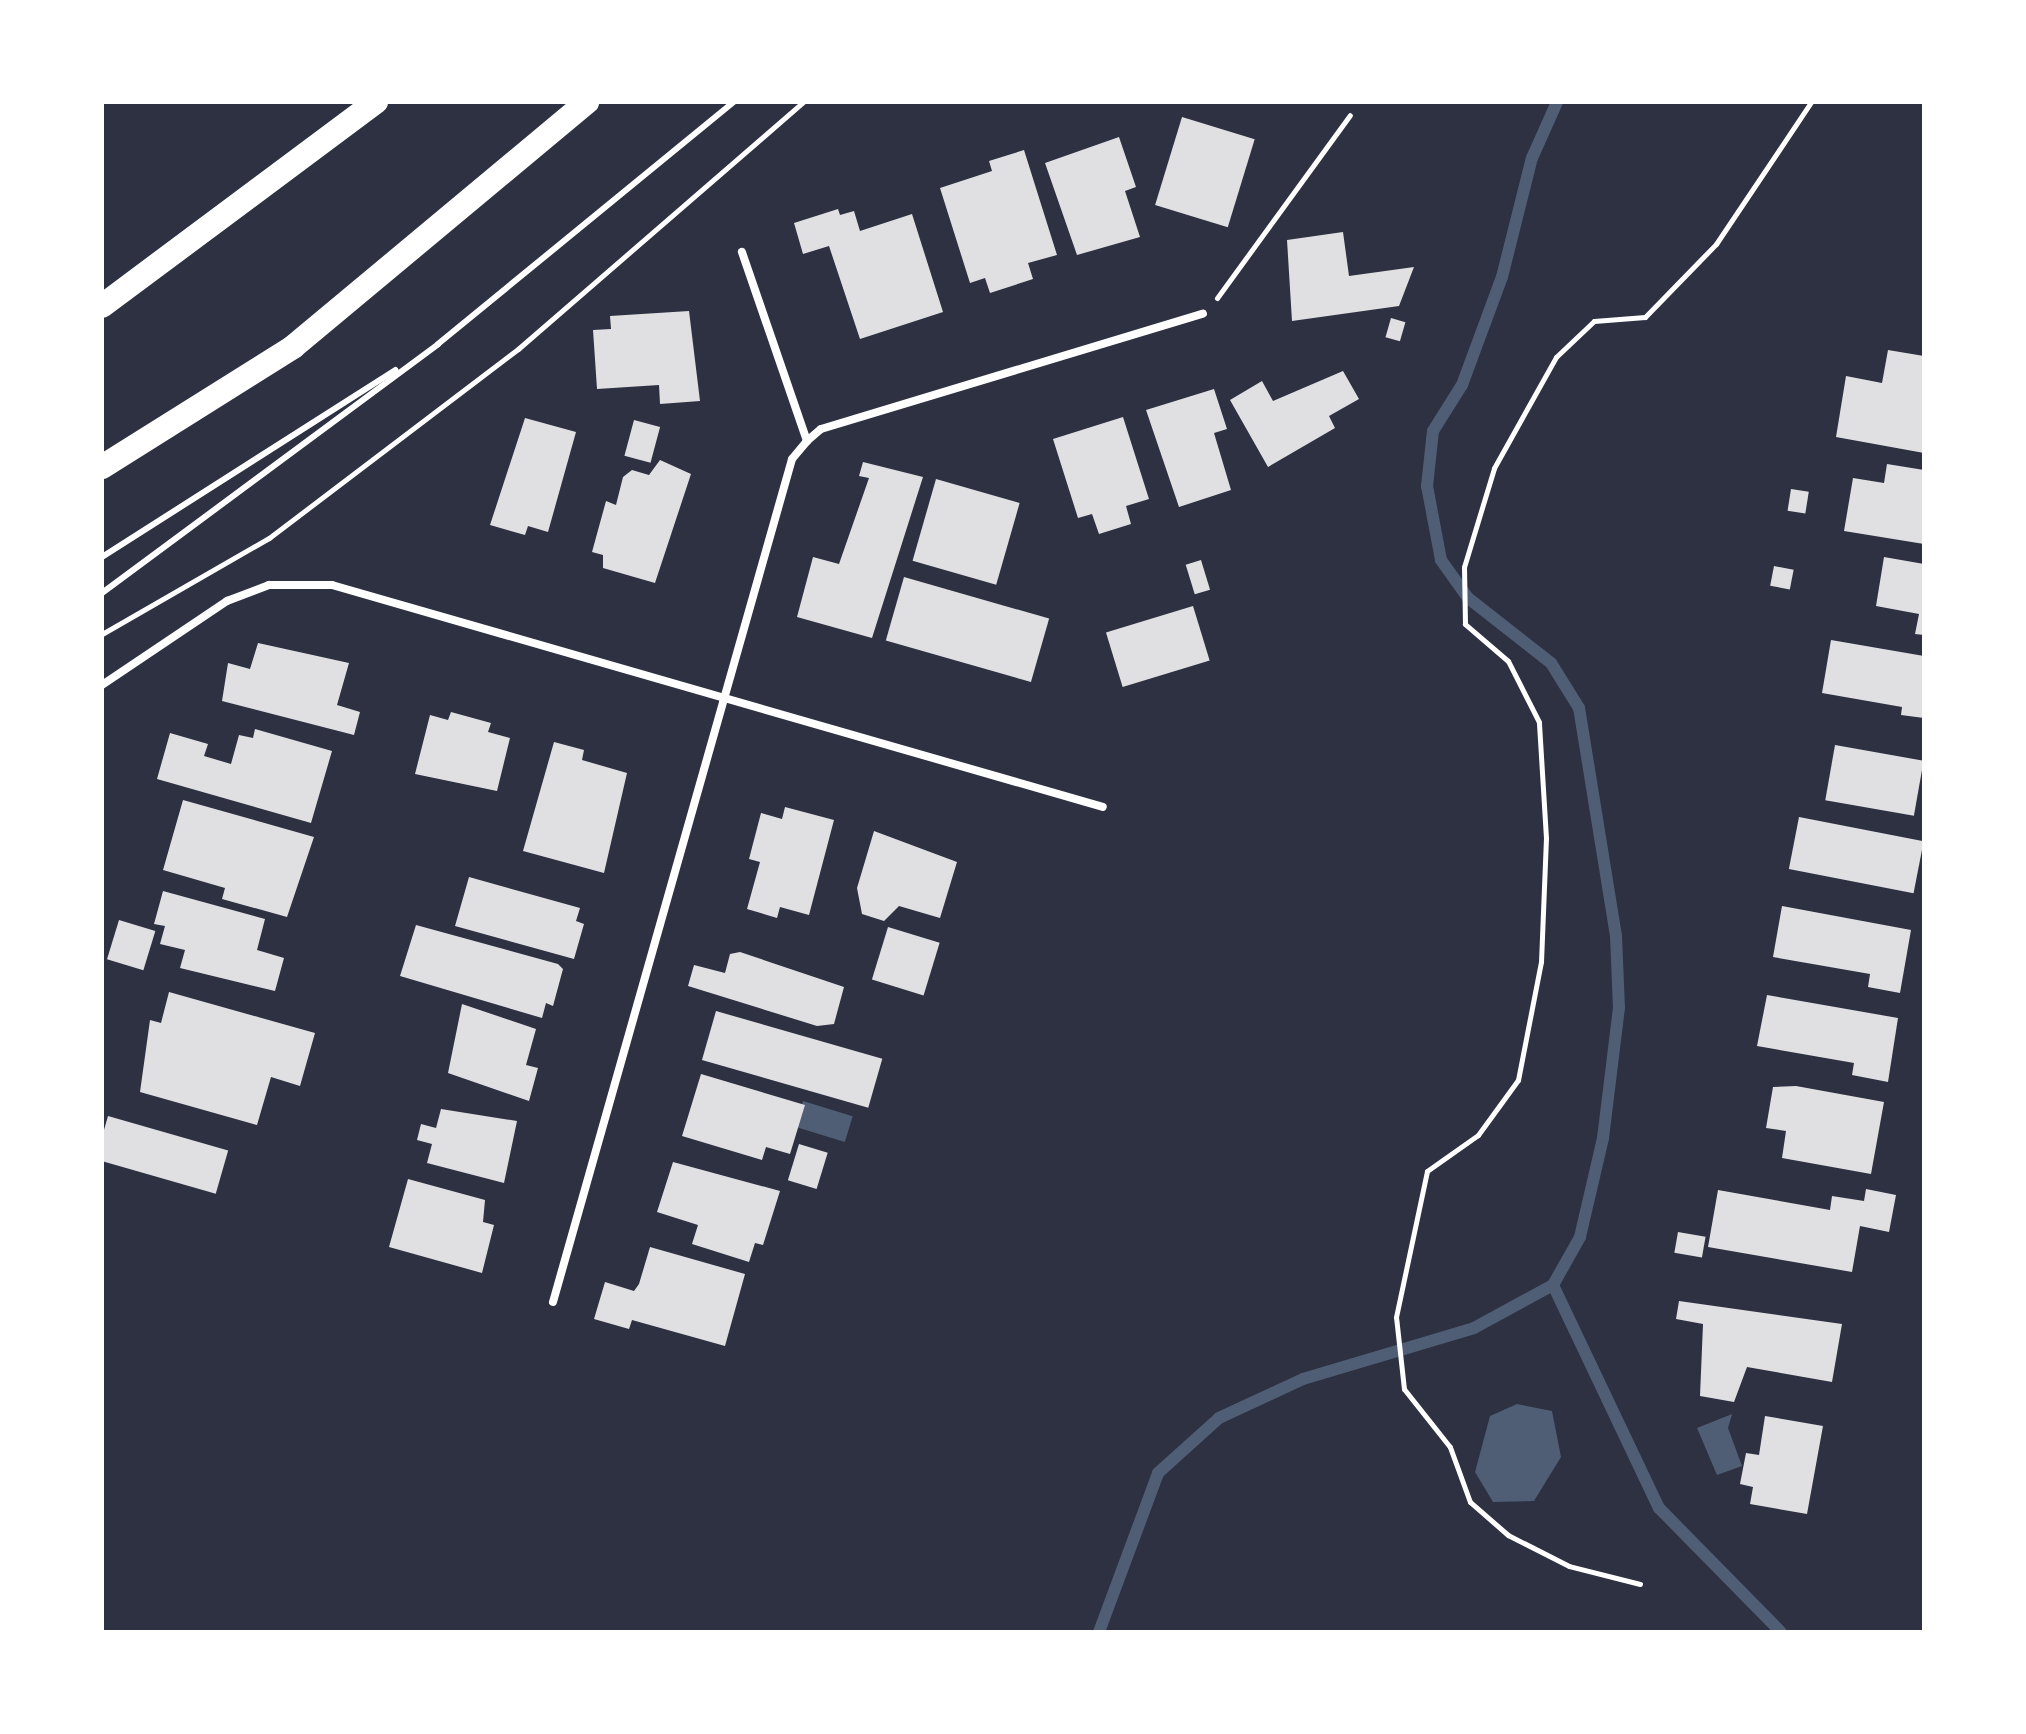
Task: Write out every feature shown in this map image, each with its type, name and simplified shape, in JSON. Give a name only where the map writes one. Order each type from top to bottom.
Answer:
[{"type":"highway","points":[[102,306],[376,102]]},
{"type":"highway","points":[[102,467],[293,347],[587,102]]},
{"type":"street","points":[[742,252],[807,441]]},
{"type":"street","points":[[553,1302],[722,695],[792,459],[821,429],[1203,314]]},
{"type":"street","points":[[102,685],[227,601],[269,585],[332,585],[1103,807]]},
{"type":"lane","points":[[102,593],[438,344],[734,102]]},
{"type":"lane","points":[[102,557],[438,344]]},
{"type":"path","points":[[102,634],[269,538],[518,349],[803,102]]},
{"type":"path","points":[[1640,1584],[1569,1566],[1508,1535],[1480,1510],[1450,1447],[1419,1416],[1402,1377],[1397,1323],[1427,1171],[1478,1135],[1518,1080],[1541,962],[1546,838],[1539,722],[1508,661],[1465,624],[1464,567],[1494,468],[1556,357],[1594,321],[1645,317],[1716,244],[1811,102]]},
{"type":"path","points":[[1203,314],[1350,115]]},
{"type":"water","points":[[803,1101],[853,1116],[845,1142],[795,1127]]},
{"type":"water","points":[[1517,1404],[1552,1411],[1561,1457],[1534,1501],[1493,1502],[1475,1472],[1490,1416]]},
{"type":"water","points":[[1732,1414],[1728,1428],[1742,1466],[1717,1475],[1697,1428]]},
{"type":"building","points":[[1182,117],[1255,139],[1228,227],[1155,205]]},
{"type":"building","points":[[1119,137],[1136,187],[1125,191],[1140,237],[1077,255],[1045,163]]},
{"type":"building","points":[[1024,150],[1057,255],[1028,263],[1033,279],[990,293],[985,278],[970,283],[940,188],[992,171],[989,161]]},
{"type":"building","points":[[838,209],[840,215],[854,211],[860,231],[912,214],[943,312],[860,339],[829,246],[803,254],[794,223]]},
{"type":"building","points":[[1343,232],[1349,276],[1414,267],[1399,306],[1292,321],[1287,240]]},
{"type":"building","points":[[689,311],[700,401],[660,404],[659,385],[597,389],[593,330],[611,329],[610,316]]},
{"type":"building","points":[[1391,318],[1405,322],[1400,341],[1385,337]]},
{"type":"building","points":[[1888,350],[1924,356],[1924,453],[1836,437],[1846,376],[1882,383]]},
{"type":"building","points":[[1343,371],[1359,399],[1329,416],[1335,428],[1268,467],[1230,400],[1262,381],[1273,401]]},
{"type":"building","points":[[1214,389],[1227,429],[1214,433],[1231,490],[1179,507],[1146,410]]},
{"type":"building","points":[[1123,417],[1149,499],[1126,506],[1131,524],[1099,534],[1092,514],[1078,518],[1053,439]]},
{"type":"building","points":[[525,418],[576,432],[548,532],[528,526],[525,535],[490,525]]},
{"type":"building","points":[[634,420],[660,427],[651,463],[624,456]]},
{"type":"building","points":[[660,460],[691,474],[655,583],[603,568],[603,555],[592,552],[606,501],[616,505],[623,477],[632,470],[649,475]]},
{"type":"building","points":[[863,462],[923,477],[872,638],[797,617],[813,557],[839,564],[869,478],[859,476]]},
{"type":"building","points":[[1887,464],[1924,470],[1924,544],[1844,531],[1853,478],[1884,483]]},
{"type":"building","points":[[936,479],[1020,503],[996,585],[913,561]]},
{"type":"building","points":[[1791,489],[1809,492],[1805,514],[1788,511]]},
{"type":"building","points":[[1884,557],[1924,564],[1924,635],[1915,634],[1919,614],[1876,606]]},
{"type":"building","points":[[1201,560],[1210,590],[1195,594],[1186,565]]},
{"type":"building","points":[[1774,566],[1794,570],[1790,589],[1770,586]]},
{"type":"building","points":[[904,577],[1049,619],[1031,682],[886,640]]},
{"type":"building","points":[[1193,606],[1210,661],[1123,687],[1106,633]]},
{"type":"building","points":[[1831,640],[1924,656],[1924,718],[1901,715],[1902,707],[1822,693]]},
{"type":"building","points":[[258,643],[349,663],[337,705],[360,712],[354,735],[222,701],[228,663],[250,669]]},
{"type":"building","points":[[451,712],[491,723],[488,732],[510,738],[497,791],[415,774],[430,715],[448,720]]},
{"type":"building","points":[[255,729],[332,751],[311,823],[157,779],[170,733],[208,744],[204,756],[231,764],[239,735],[253,738]]},
{"type":"building","points":[[554,742],[584,750],[582,760],[627,773],[604,873],[523,851]]},
{"type":"building","points":[[1835,745],[1924,761],[1914,816],[1825,800]]},
{"type":"building","points":[[183,800],[314,837],[287,917],[222,899],[225,888],[163,870]]},
{"type":"building","points":[[785,807],[834,820],[809,915],[780,907],[777,918],[747,909],[760,862],[749,859],[761,813],[782,819]]},
{"type":"building","points":[[1799,817],[1924,841],[1914,893],[1789,869]]},
{"type":"building","points":[[874,831],[957,862],[940,918],[899,906],[884,921],[862,914],[857,888]]},
{"type":"building","points":[[469,877],[580,908],[576,921],[584,924],[574,959],[455,926]]},
{"type":"building","points":[[163,891],[265,919],[257,950],[284,958],[275,991],[180,968],[185,950],[160,944],[165,926],[154,924]]},
{"type":"building","points":[[1782,906],[1911,930],[1900,993],[1868,987],[1870,974],[1773,957]]},
{"type":"building","points":[[119,920],[155,931],[143,970],[107,959]]},
{"type":"building","points":[[416,925],[558,964],[563,969],[553,1006],[546,1003],[542,1018],[400,976]]},
{"type":"building","points":[[888,927],[940,943],[924,995],[872,980]]},
{"type":"building","points":[[740,952],[844,987],[834,1024],[817,1026],[688,986],[694,965],[725,973],[730,954]]},
{"type":"building","points":[[169,992],[315,1033],[300,1086],[271,1077],[257,1125],[140,1092],[150,1020],[161,1023]]},
{"type":"building","points":[[1767,995],[1898,1018],[1888,1082],[1852,1075],[1854,1063],[1757,1046]]},
{"type":"building","points":[[462,1004],[536,1029],[526,1065],[538,1068],[529,1101],[448,1073]]},
{"type":"building","points":[[716,1011],[882,1059],[868,1108],[702,1060]]},
{"type":"building","points":[[701,1074],[805,1105],[790,1154],[766,1147],[762,1160],[682,1136]]},
{"type":"building","points":[[1796,1086],[1884,1102],[1871,1174],[1782,1158],[1786,1131],[1766,1128],[1773,1087]]},
{"type":"building","points":[[441,1109],[517,1121],[504,1183],[427,1163],[432,1144],[417,1140],[421,1124],[436,1128]]},
{"type":"building","points":[[108,1116],[228,1150],[216,1194],[102,1161],[102,1137]]},
{"type":"building","points":[[799,1144],[828,1153],[817,1189],[788,1180]]},
{"type":"building","points":[[673,1162],[780,1191],[763,1245],[755,1243],[749,1262],[692,1244],[698,1225],[657,1212]]},
{"type":"building","points":[[408,1179],[485,1200],[483,1222],[494,1225],[482,1273],[389,1247]]},
{"type":"building","points":[[1866,1189],[1896,1195],[1889,1232],[1860,1226],[1852,1272],[1708,1247],[1718,1190],[1830,1210],[1832,1196],[1864,1201]]},
{"type":"building","points":[[1678,1232],[1706,1237],[1702,1258],[1674,1253]]},
{"type":"building","points":[[650,1247],[745,1274],[725,1346],[632,1320],[629,1329],[594,1319],[605,1282],[634,1291]]},
{"type":"building","points":[[1679,1301],[1842,1324],[1832,1382],[1747,1367],[1734,1402],[1700,1396],[1703,1324],[1676,1319]]},
{"type":"building","points":[[1765,1416],[1823,1426],[1807,1514],[1750,1504],[1753,1487],[1740,1484],[1746,1453],[1759,1455]]},
{"type":"waterway","points":[[1099,1632],[1158,1473],[1219,1418],[1303,1379],[1474,1328],[1553,1285],[1580,1237],[1603,1138],[1619,1008],[1616,936],[1579,708],[1551,663],[1468,598],[1441,560],[1427,486],[1433,431],[1462,385],[1502,277],[1532,158],[1557,102]]},
{"type":"waterway","points":[[1553,1285],[1659,1508],[1781,1632]]}]
